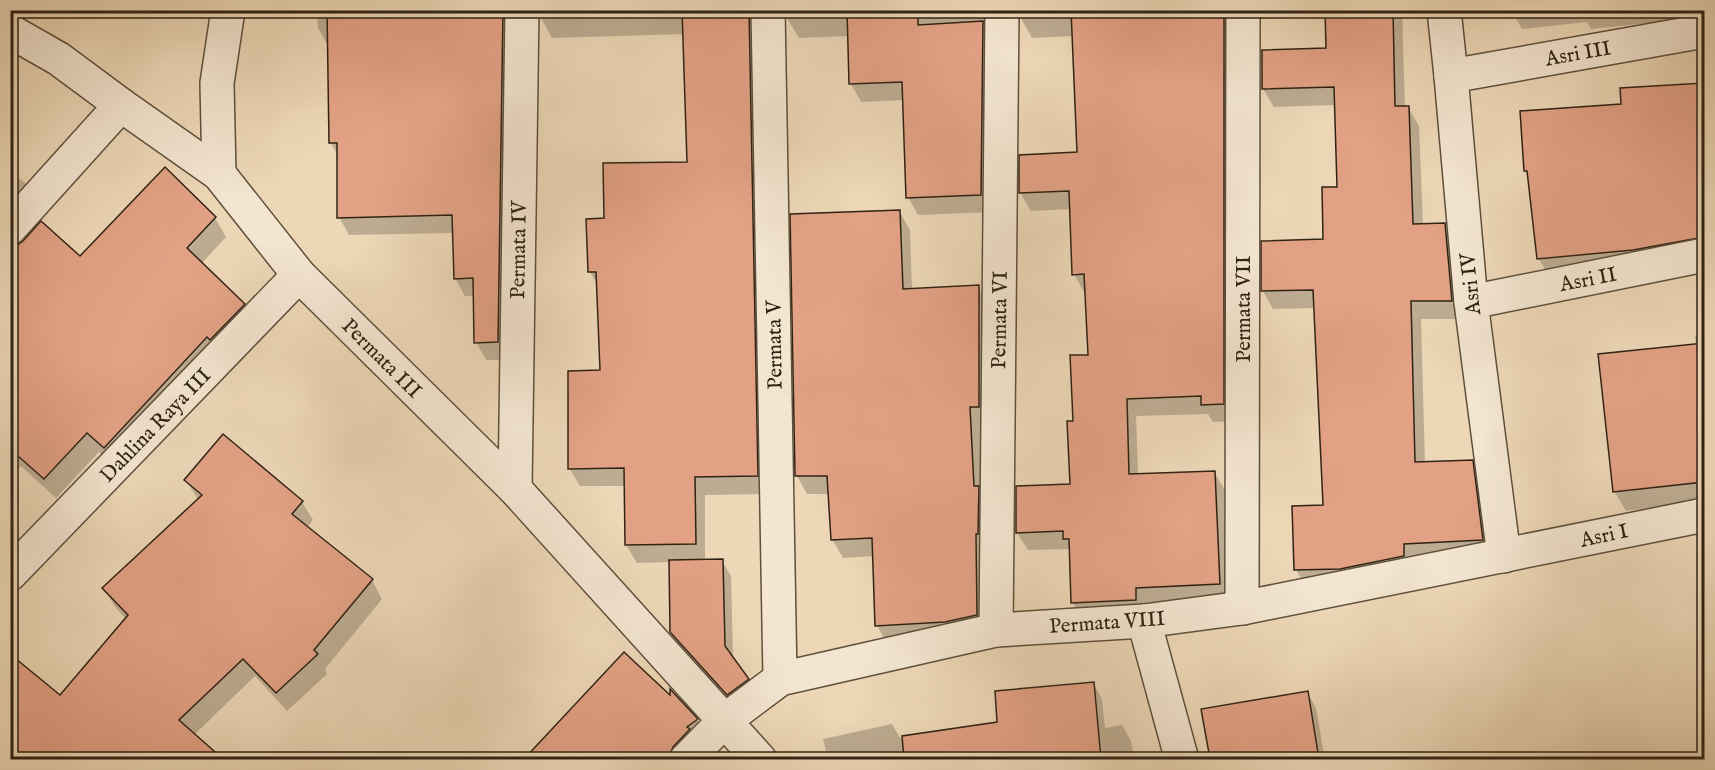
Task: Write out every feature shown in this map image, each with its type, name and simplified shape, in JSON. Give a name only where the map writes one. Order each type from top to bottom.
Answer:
[{"type":"street","points":[[219,174],[217,83],[228,10]]},
{"type":"street","name":"Permata IV","points":[[514,489],[522,10]]},
{"type":"street","name":"Permata V","points":[[768,10],[780,679]]},
{"type":"street","name":"Permata VI","points":[[996,630],[1002,10]]},
{"type":"street","name":"Permata VII","points":[[1242,608],[1243,10]]},
{"type":"street","name":"Asri IV","points":[[1444,10],[1471,302],[1504,556]]},
{"type":"street","name":"Permata III","points":[[10,31],[59,59],[219,174],[299,275],[514,489],[760,759]]},
{"type":"street","name":"Asri III","points":[[1451,76],[1704,31]]},
{"type":"street","points":[[10,228],[121,105]]},
{"type":"street","name":"Asri II","points":[[1471,302],[1704,255]]},
{"type":"street","name":"Dahlina Raya III","points":[[10,574],[299,275]]},
{"type":"street","name":"Asri I","points":[[1504,556],[1704,515]]},
{"type":"street","name":"Permata VIII","points":[[686,759],[724,721],[780,679],[996,630],[1144,621],[1242,608],[1504,556]]},
{"type":"street","points":[[1144,621],[1182,759]]},
{"type":"building","points":[[327,10],[503,10],[498,342],[474,343],[473,278],[454,279],[452,215],[337,218],[337,143],[329,143]]},
{"type":"building","points":[[682,10],[749,10],[758,476],[695,477],[696,544],[625,545],[624,468],[568,469],[568,371],[600,370],[596,272],[588,272],[586,219],[604,218],[603,163],[687,162]]},
{"type":"building","points":[[847,10],[918,10],[918,25],[983,21],[981,195],[906,198],[902,82],[849,84]]},
{"type":"building","points":[[1071,10],[1224,10],[1224,404],[1201,405],[1201,396],[1127,399],[1129,474],[1215,471],[1220,584],[1136,588],[1136,600],[1071,603],[1069,539],[1063,539],[1063,531],[1016,533],[1016,486],[1070,484],[1067,421],[1073,421],[1070,355],[1088,355],[1084,274],[1072,275],[1069,191],[1019,193],[1019,155],[1077,152]]},
{"type":"building","points":[[1325,10],[1393,10],[1395,106],[1409,106],[1413,224],[1445,223],[1452,301],[1411,301],[1415,462],[1473,460],[1483,540],[1404,544],[1404,556],[1340,569],[1294,570],[1292,506],[1323,505],[1313,290],[1261,291],[1261,241],[1323,239],[1322,187],[1337,187],[1334,87],[1262,89],[1262,50],[1326,48]]},
{"type":"building","points":[[1704,83],[1704,141],[1701,141],[1704,237],[1633,250],[1537,259],[1527,171],[1524,171],[1520,111],[1621,104],[1620,88]]},
{"type":"building","points":[[165,167],[216,217],[187,248],[245,304],[210,340],[207,337],[104,448],[87,433],[44,479],[10,449],[10,246],[16,246],[23,241],[41,221],[80,256]]},
{"type":"building","points":[[900,210],[903,289],[979,285],[979,407],[970,407],[974,486],[979,486],[978,534],[976,534],[977,615],[945,622],[875,626],[872,538],[831,540],[827,476],[795,476],[790,214]]},
{"type":"building","points":[[1704,343],[1704,482],[1613,492],[1598,354]]},
{"type":"building","points":[[223,434],[303,501],[292,514],[373,579],[314,650],[318,654],[276,693],[243,659],[179,720],[223,759],[10,759],[10,654],[60,695],[128,615],[102,588],[202,495],[184,480]]},
{"type":"building","points":[[723,559],[725,646],[749,679],[727,695],[670,632],[669,560]]},
{"type":"building","points":[[624,652],[670,695],[670,689],[698,719],[687,727],[690,729],[673,747],[668,759],[524,759]]},
{"type":"building","points":[[1094,682],[1101,759],[904,759],[902,736],[997,722],[995,691]]},
{"type":"building","points":[[1308,691],[1319,759],[1210,759],[1201,709]]}]
